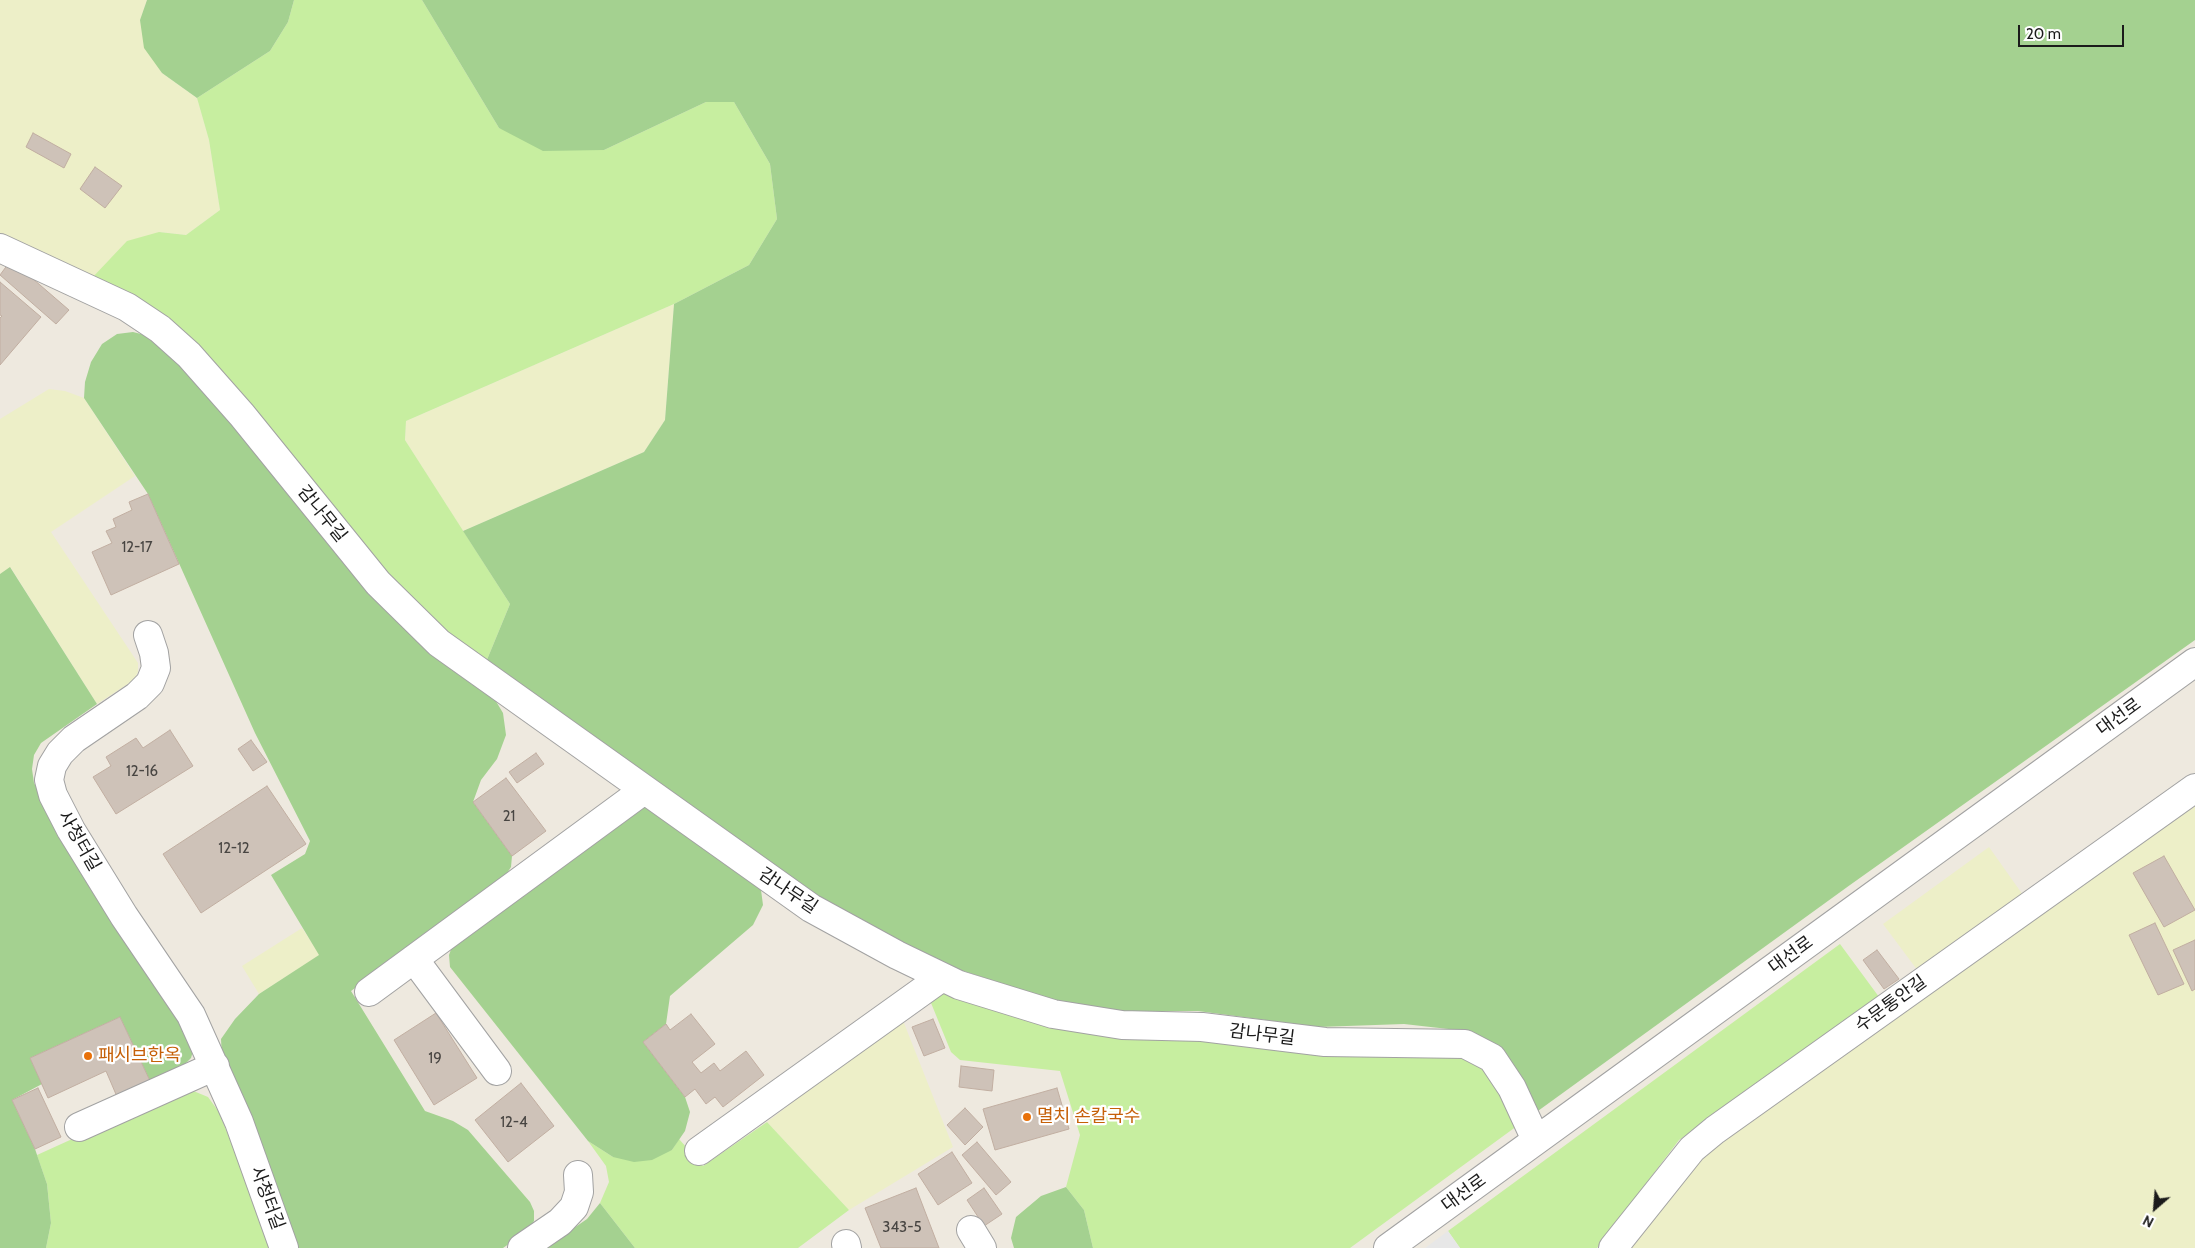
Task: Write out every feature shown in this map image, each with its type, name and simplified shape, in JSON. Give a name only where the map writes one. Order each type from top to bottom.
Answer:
[{"type":"street","name":"감나무길","points":[[0,248],[127,307],[160,329],[189,355],[242,416],[378,583],[439,643],[811,908],[960,985],[1053,1014],[1122,1025],[1202,1027],[1325,1042],[1465,1044],[1492,1058],[1512,1088],[1536,1140]]},
{"type":"street","name":"사청터길","points":[[148,635],[154,652],[156,668],[150,683],[137,696],[74,739],[60,753],[52,766],[49,780],[53,795],[71,830],[124,916],[191,1015],[239,1122],[284,1248]]},
{"type":"street","name":"대선로","points":[[1388,1248],[2195,662]]},
{"type":"street","name":"수문통안길","points":[[1613,1248],[1692,1149],[1715,1130],[2195,788]]},
{"type":"street","points":[[369,992],[644,790]]},
{"type":"street","points":[[414,959],[497,1071]]},
{"type":"street","points":[[699,1151],[942,977]]},
{"type":"street","points":[[79,1127],[215,1066]]},
{"type":"street","points":[[522,1248],[560,1222],[574,1207],[579,1192],[578,1175]]},
{"type":"green space","points":[[0,0],[147,0],[140,20],[162,73],[197,98],[209,140],[220,210],[186,235],[159,232],[92,278],[0,240]]},
{"type":"green space","points":[[147,0],[294,0],[288,22],[270,51],[197,98],[162,73],[144,48],[140,20]]},
{"type":"green space","points":[[294,0],[422,0],[499,128],[604,150],[706,102],[734,102],[770,164],[777,219],[749,265],[674,304],[406,421],[405,440],[510,604],[484,667],[406,599],[92,278],[127,241],[159,232],[186,235],[220,210],[209,140],[197,98],[270,51],[288,22]]},
{"type":"green space","points":[[422,0],[2195,0],[2195,640],[1850,885],[1531,1116],[1466,1031],[1404,1024],[1318,1027],[1198,1011],[1120,1011],[1054,1000],[963,971],[907,949],[814,899],[484,667],[510,604],[463,531],[644,452],[665,420],[674,304],[749,265],[777,219],[770,164],[734,102],[706,102],[604,150],[543,151],[499,128]]},
{"type":"green space","points":[[674,304],[665,420],[644,452],[463,531],[405,440],[406,421]]},
{"type":"green space","points":[[133,332],[149,336],[166,346],[494,698],[503,713],[506,735],[497,759],[481,780],[473,802],[512,856],[511,867],[502,881],[351,991],[425,1111],[453,1121],[468,1130],[530,1202],[534,1211],[534,1221],[526,1232],[503,1248],[294,1248],[222,1058],[221,1039],[235,1019],[259,994],[319,955],[271,875],[305,854],[310,841],[255,733],[148,494],[84,398],[85,382],[91,362],[102,344],[117,334]]},
{"type":"green space","points":[[49,389],[65,391],[84,398],[135,476],[51,532],[138,663],[138,672],[134,680],[97,704],[11,568],[0,574],[0,419]]},
{"type":"green space","points":[[10,567],[97,704],[41,743],[34,755],[32,769],[34,783],[191,1038],[194,1048],[191,1058],[184,1065],[151,1083],[120,1017],[30,1058],[42,1084],[12,1100],[35,1149],[47,1184],[51,1223],[46,1248],[0,1248],[0,574]]},
{"type":"green space","points":[[2195,800],[2195,1248],[1626,1248],[1701,1151]]},
{"type":"green space","points":[[647,803],[761,890],[763,905],[753,925],[670,996],[666,1024],[643,1042],[685,1097],[690,1112],[685,1131],[672,1150],[652,1160],[634,1162],[613,1157],[588,1141],[450,967],[449,955],[453,944]]},
{"type":"green space","points":[[1989,847],[2023,895],[1918,971],[1883,924]]},
{"type":"green space","points":[[302,928],[320,955],[259,994],[242,966]]},
{"type":"green space","points":[[1840,944],[1882,1001],[1679,1140],[1597,1248],[1460,1248],[1448,1231]]},
{"type":"green space","points":[[948,992],[1465,1054],[1487,1067],[1517,1126],[1350,1248],[1093,1248],[1084,1210],[1066,1187],[1080,1135],[1060,1071],[960,1060],[951,1052],[929,998],[936,993]]},
{"type":"green space","points":[[902,1018],[953,1147],[849,1210],[767,1122]]},
{"type":"green space","points":[[191,1090],[208,1097],[219,1112],[273,1248],[46,1248],[51,1223],[47,1184],[37,1155],[178,1091]]},
{"type":"green space","points":[[767,1122],[849,1210],[798,1248],[635,1248],[600,1203],[609,1182],[606,1166],[588,1141],[613,1157],[672,1150],[679,1139],[703,1166]]},
{"type":"green space","points":[[1066,1187],[1084,1210],[1093,1248],[1014,1248],[1011,1238],[1016,1217],[1041,1196]]},
{"type":"green space","points":[[600,1203],[635,1248],[545,1248],[587,1219]]},
{"type":"shaded area","points":[[1448,1231],[1460,1248],[1425,1248]]},
{"type":"building","points":[[33,133],[71,154],[64,168],[26,147]]},
{"type":"building","points":[[95,167],[122,186],[105,208],[80,189]]},
{"type":"building","points":[[11,260],[69,310],[56,324],[0,275]]},
{"type":"building","points":[[0,282],[41,317],[0,365],[0,318],[2,316],[0,315]]},
{"type":"building","points":[[148,494],[179,564],[111,595],[92,552],[112,543],[106,531],[116,527],[113,519],[132,510],[129,502]]},
{"type":"building","points":[[170,730],[193,766],[116,814],[93,777],[111,766],[106,757],[136,738],[143,748]]},
{"type":"building","points":[[251,740],[267,762],[253,771],[238,749]]},
{"type":"building","points":[[536,753],[544,764],[517,783],[509,772]]},
{"type":"building","points":[[506,778],[546,831],[512,856],[473,802]]},
{"type":"building","points":[[267,786],[306,844],[201,913],[163,854]]},
{"type":"building","points":[[2164,856],[2195,910],[2164,927],[2133,873]]},
{"type":"building","points":[[2155,923],[2184,984],[2158,995],[2129,935]]},
{"type":"building","points":[[2195,940],[2195,989],[2192,991],[2173,950]]},
{"type":"building","points":[[1877,950],[1899,979],[1884,989],[1863,960]]},
{"type":"building","points":[[436,1013],[477,1078],[434,1105],[394,1040]]},
{"type":"building","points":[[691,1014],[715,1044],[692,1062],[701,1073],[714,1063],[720,1071],[746,1051],[764,1075],[723,1107],[715,1097],[706,1104],[695,1089],[685,1097],[643,1042],[666,1024],[670,1030]]},
{"type":"building","points":[[120,1017],[151,1083],[118,1099],[106,1071],[48,1098],[30,1058]]},
{"type":"building","points":[[933,1019],[945,1048],[924,1056],[912,1027]]},
{"type":"building","points":[[961,1066],[994,1070],[992,1091],[959,1087]]},
{"type":"building","points":[[521,1083],[554,1126],[508,1162],[475,1120]]},
{"type":"building","points":[[38,1088],[61,1137],[35,1149],[12,1100]]},
{"type":"building","points":[[1057,1088],[1069,1129],[995,1150],[983,1109]]},
{"type":"building","points":[[965,1108],[983,1127],[965,1145],[947,1125]]},
{"type":"building","points":[[977,1142],[1011,1182],[996,1195],[962,1155]]},
{"type":"building","points":[[952,1152],[972,1183],[938,1205],[918,1174]]},
{"type":"building","points":[[916,1188],[939,1248],[881,1248],[865,1208]]},
{"type":"building","points":[[984,1188],[1002,1214],[984,1226],[967,1200]]},
{"type":"place","name":"패시브한옥","points":[[88,1056]]},
{"type":"place","name":"멸치 손칼국수","points":[[1027,1117]]}]
